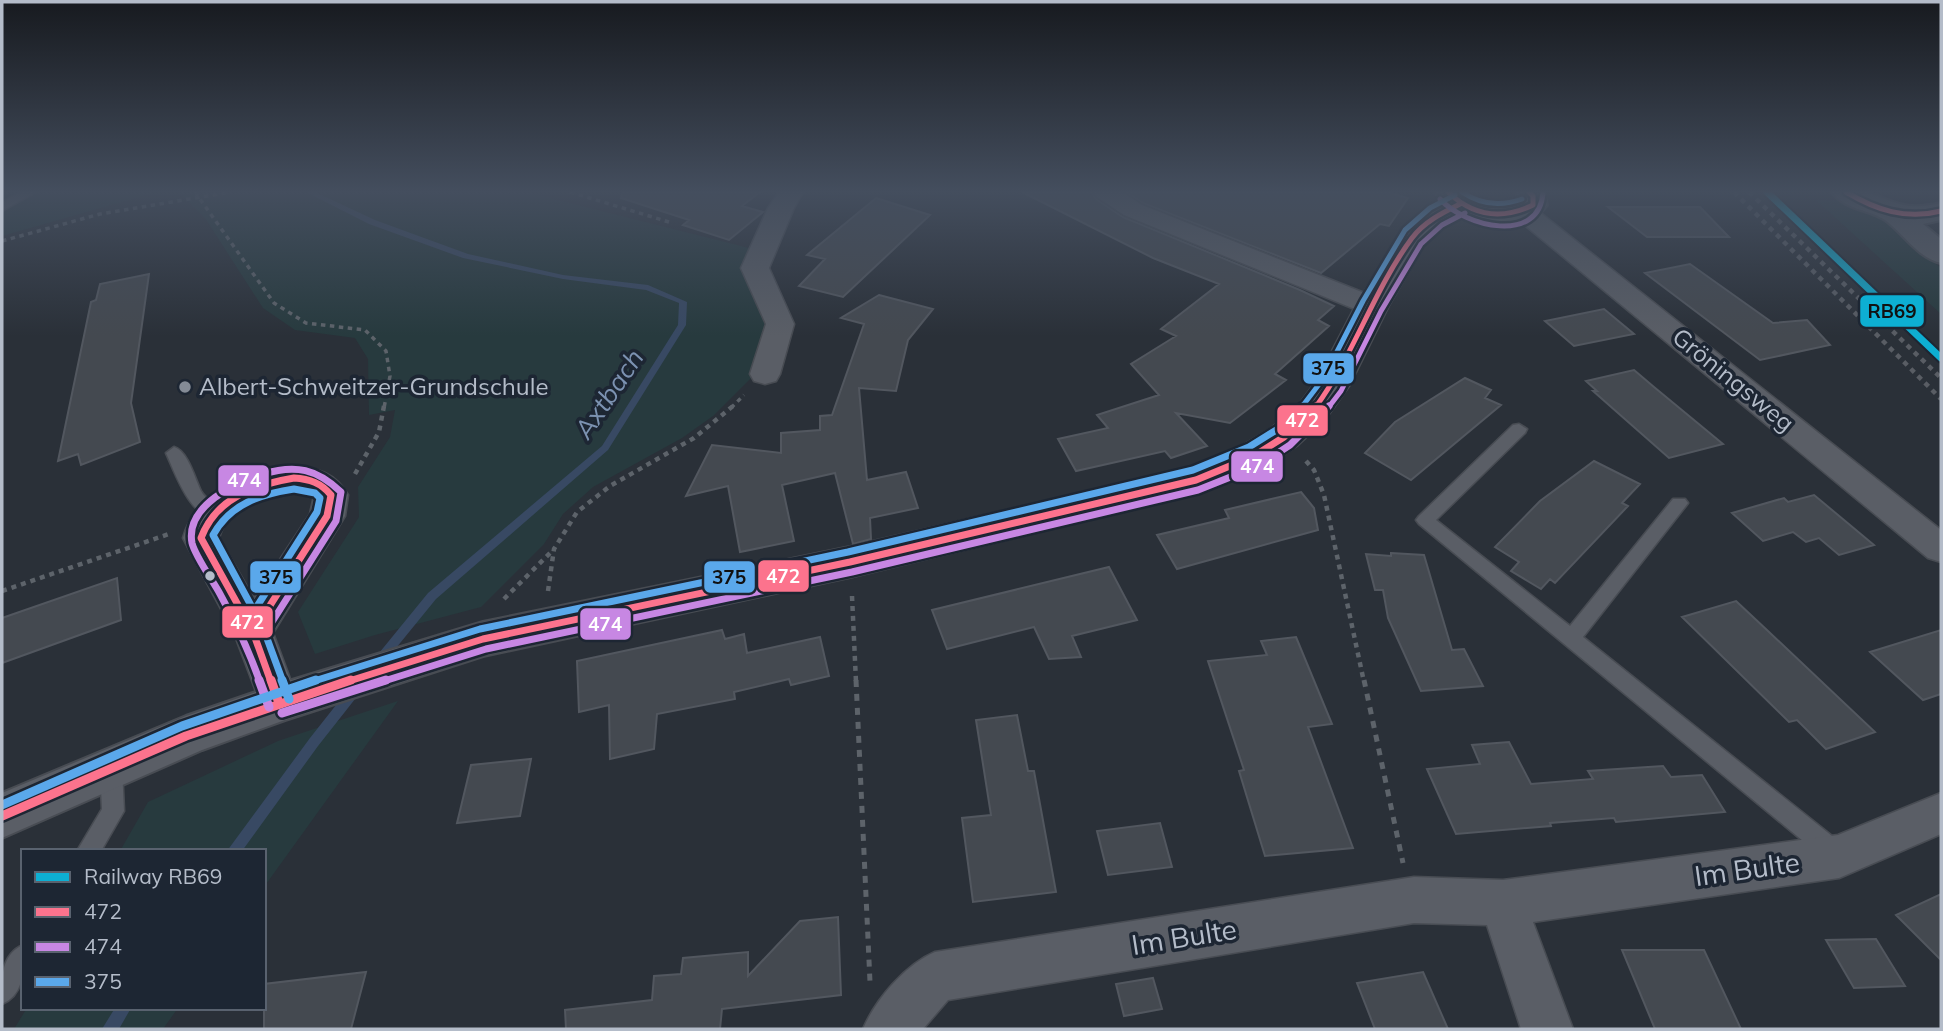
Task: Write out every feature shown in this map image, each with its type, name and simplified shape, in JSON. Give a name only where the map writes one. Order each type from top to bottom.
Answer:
[{"type":"street","points":[[765,374],[780,324],[755,268],[767,240]]},
{"type":"street","points":[[1210,240],[1372,306]]},
{"type":"street","points":[[2,816],[186,736],[335,684],[483,639],[850,562],[1196,480],[1254,456],[1284,437],[1312,412],[1332,385],[1372,306],[1411,240]]},
{"type":"street","name":"Gröningsweg","points":[[1572,240],[1941,549]]},
{"type":"street","points":[[1925,240],[1941,254]]},
{"type":"street","points":[[253,632],[327,516],[331,495],[320,483],[300,479],[276,480],[251,488],[209,519],[201,538],[253,632],[279,703]]},
{"type":"street","name":"Im Bulte","points":[[890,1028],[935,976],[1414,900],[1503,903],[1839,856],[1941,813]]},
{"type":"street","points":[[1503,903],[1547,1029]]},
{"type":"lane","points":[[1519,429],[1425,520],[1839,856]]},
{"type":"lane","points":[[174,453],[209,519]]},
{"type":"lane","points":[[1571,639],[1679,503]]},
{"type":"lane","points":[[89,849],[113,811],[111,768]]},
{"type":"lane","points":[[2,991],[21,960]]},
{"type":"path","points":[[231,240],[274,303],[306,323],[365,330],[386,351],[390,376],[379,432],[353,476],[331,495]]},
{"type":"path","points":[[483,639],[492,611],[553,550],[574,513],[600,491],[688,442],[720,418],[765,374]]},
{"type":"path","points":[[1284,437],[1314,470],[1324,495],[1399,848],[1414,900]]},
{"type":"path","points":[[2,591],[209,519]]},
{"type":"path","points":[[544,627],[553,550]]},
{"type":"path","points":[[850,562],[871,1012],[890,1028]]},
{"type":"green space","points":[[219,240],[718,240],[753,249],[771,323],[755,374],[713,416],[682,438],[593,487],[563,514],[544,544],[481,607],[315,654],[298,612],[359,517],[358,487],[390,437],[395,410],[369,415],[368,359],[355,338],[295,330],[263,308]]},
{"type":"green space","points":[[1860,240],[1907,240],[1941,268],[1941,314]]},
{"type":"green space","points":[[398,701],[266,884],[266,849],[121,849],[148,802],[278,741]]},
{"type":"green space","points":[[26,1010],[177,1010],[163,1029],[14,1029]]},
{"type":"building","points":[[825,240],[903,240],[843,297],[799,286],[825,259],[807,255]]},
{"type":"building","points":[[1117,240],[1179,240],[1334,306],[1318,320],[1329,326],[1275,374],[1286,380],[1230,423],[1176,413],[1207,446],[1171,458],[1165,451],[1076,471],[1058,439],[1108,428],[1097,415],[1159,395],[1131,364],[1176,336],[1161,329],[1219,284],[1153,258]]},
{"type":"building","points":[[1237,240],[1361,240],[1321,273]]},
{"type":"building","points":[[1690,264],[1773,323],[1807,320],[1830,345],[1760,360],[1645,273]]},
{"type":"building","points":[[149,274],[131,403],[140,442],[81,465],[78,454],[58,461],[91,302],[96,300],[100,284]]},
{"type":"building","points":[[879,295],[933,309],[908,340],[896,391],[859,388],[867,480],[906,472],[918,508],[870,518],[871,539],[853,544],[835,473],[782,485],[794,541],[740,552],[728,486],[686,496],[712,445],[781,453],[781,433],[820,430],[820,416],[832,415],[864,324],[841,318]]},
{"type":"building","points":[[1604,309],[1634,334],[1574,346],[1545,321]]},
{"type":"building","points":[[1634,370],[1723,444],[1669,458],[1593,391],[1597,391],[1586,381]]},
{"type":"building","points":[[1465,378],[1491,390],[1485,398],[1501,405],[1411,480],[1365,453],[1395,422]]},
{"type":"building","points":[[1594,461],[1640,484],[1622,503],[1628,506],[1555,583],[1550,579],[1541,589],[1511,571],[1519,562],[1495,547],[1540,501]]},
{"type":"building","points":[[1301,492],[1314,508],[1318,530],[1177,569],[1157,535],[1229,518],[1225,510]]},
{"type":"building","points":[[1814,495],[1874,545],[1839,555],[1819,538],[1806,542],[1793,532],[1763,541],[1732,513],[1784,498],[1788,502]]},
{"type":"building","points":[[1391,553],[1424,555],[1452,650],[1464,649],[1483,686],[1421,691],[1388,618],[1383,590],[1375,590],[1366,554],[1391,556]]},
{"type":"building","points":[[1109,567],[1137,620],[1072,636],[1081,657],[1049,659],[1034,627],[947,649],[932,610]]},
{"type":"building","points":[[117,578],[121,620],[2,663],[2,618]]},
{"type":"building","points":[[1736,601],[1875,732],[1826,749],[1797,720],[1789,722],[1682,617]]},
{"type":"building","points":[[722,630],[725,639],[744,634],[747,653],[820,637],[829,676],[791,685],[789,679],[734,692],[735,699],[657,714],[654,749],[610,759],[609,705],[579,712],[577,661]]},
{"type":"building","points":[[1941,630],[1941,694],[1923,700],[1870,652]]},
{"type":"building","points":[[1296,637],[1332,724],[1308,727],[1353,848],[1265,856],[1239,771],[1244,770],[1208,661],[1267,655],[1261,641]]},
{"type":"building","points":[[1017,715],[1028,771],[1034,771],[1056,892],[973,902],[962,818],[991,815],[976,720]]},
{"type":"building","points":[[1509,742],[1531,784],[1593,779],[1588,771],[1663,766],[1671,777],[1702,775],[1725,812],[1616,822],[1614,818],[1550,823],[1551,826],[1456,834],[1427,769],[1480,764],[1472,745]]},
{"type":"building","points":[[531,759],[520,816],[457,823],[471,765]]},
{"type":"building","points":[[1160,823],[1172,867],[1108,875],[1097,831]]},
{"type":"building","points":[[1941,894],[1941,960],[1896,915]]},
{"type":"building","points":[[838,917],[841,995],[722,1009],[720,1029],[566,1029],[565,1010],[652,1000],[654,976],[681,974],[683,958],[748,952],[748,976],[800,921]]},
{"type":"building","points":[[1876,939],[1905,986],[1854,988],[1826,940]]},
{"type":"building","points":[[1622,950],[1704,950],[1741,1029],[1655,1029]]},
{"type":"building","points":[[366,972],[351,1029],[264,1029],[266,984]]},
{"type":"building","points":[[1423,972],[1448,1029],[1375,1029],[1357,983]]},
{"type":"building","points":[[1153,978],[1162,1009],[1124,1016],[1116,984]]},
{"type":"waterway","name":"Axtbach","points":[[379,661],[432,596],[605,448],[682,325],[683,302],[648,288],[563,277],[466,256],[422,240]]},
{"type":"waterway","name":"Axtbach","points":[[235,849],[355,690]]},
{"type":"waterway","name":"Axtbach","points":[[110,1029],[123,1010]]},
{"type":"railway","points":[[1782,240],[1941,399]]},
{"type":"railway","points":[[1799,240],[1941,378]]},
{"type":"rail line","name":"RB69","points":[[1817,240],[1941,358]]},
{"type":"transit line","name":"375","points":[[2,805],[182,726],[276,693],[480,629],[848,552],[1193,470],[1249,447],[1278,429],[1304,405],[1323,379],[1363,301],[1399,240]]},
{"type":"transit line","name":"472","points":[[2,816],[186,736],[279,703],[483,639],[850,562],[1196,480],[1254,456],[1284,437],[1312,412],[1332,385],[1372,306],[1411,240]]},
{"type":"transit line","name":"474","points":[[282,713],[486,649],[852,572],[1198,490],[1258,466],[1290,445],[1320,418],[1341,391],[1381,311],[1425,240]]},
{"type":"transit line","name":"474","points":[[265,633],[336,521],[341,492],[324,476],[302,469],[276,470],[249,478],[225,490],[205,506],[194,524],[192,543],[243,636],[269,707]]},
{"type":"transit line","name":"472","points":[[294,478],[315,482],[327,490],[331,495],[327,516],[253,632],[201,538],[216,511],[239,494],[252,488],[294,478]]},
{"type":"transit line","name":"375","points":[[294,489],[315,493],[320,498],[317,512],[254,611],[213,535],[219,524],[236,508],[270,493],[294,489]]},
{"type":"transit line","name":"472","points":[[253,632],[279,703]]},
{"type":"transit line","name":"375","points":[[265,633],[289,699]]},
{"type":"place","name":"Albert-Schweitzer-Grundschule","points":[[185,387]]}]
